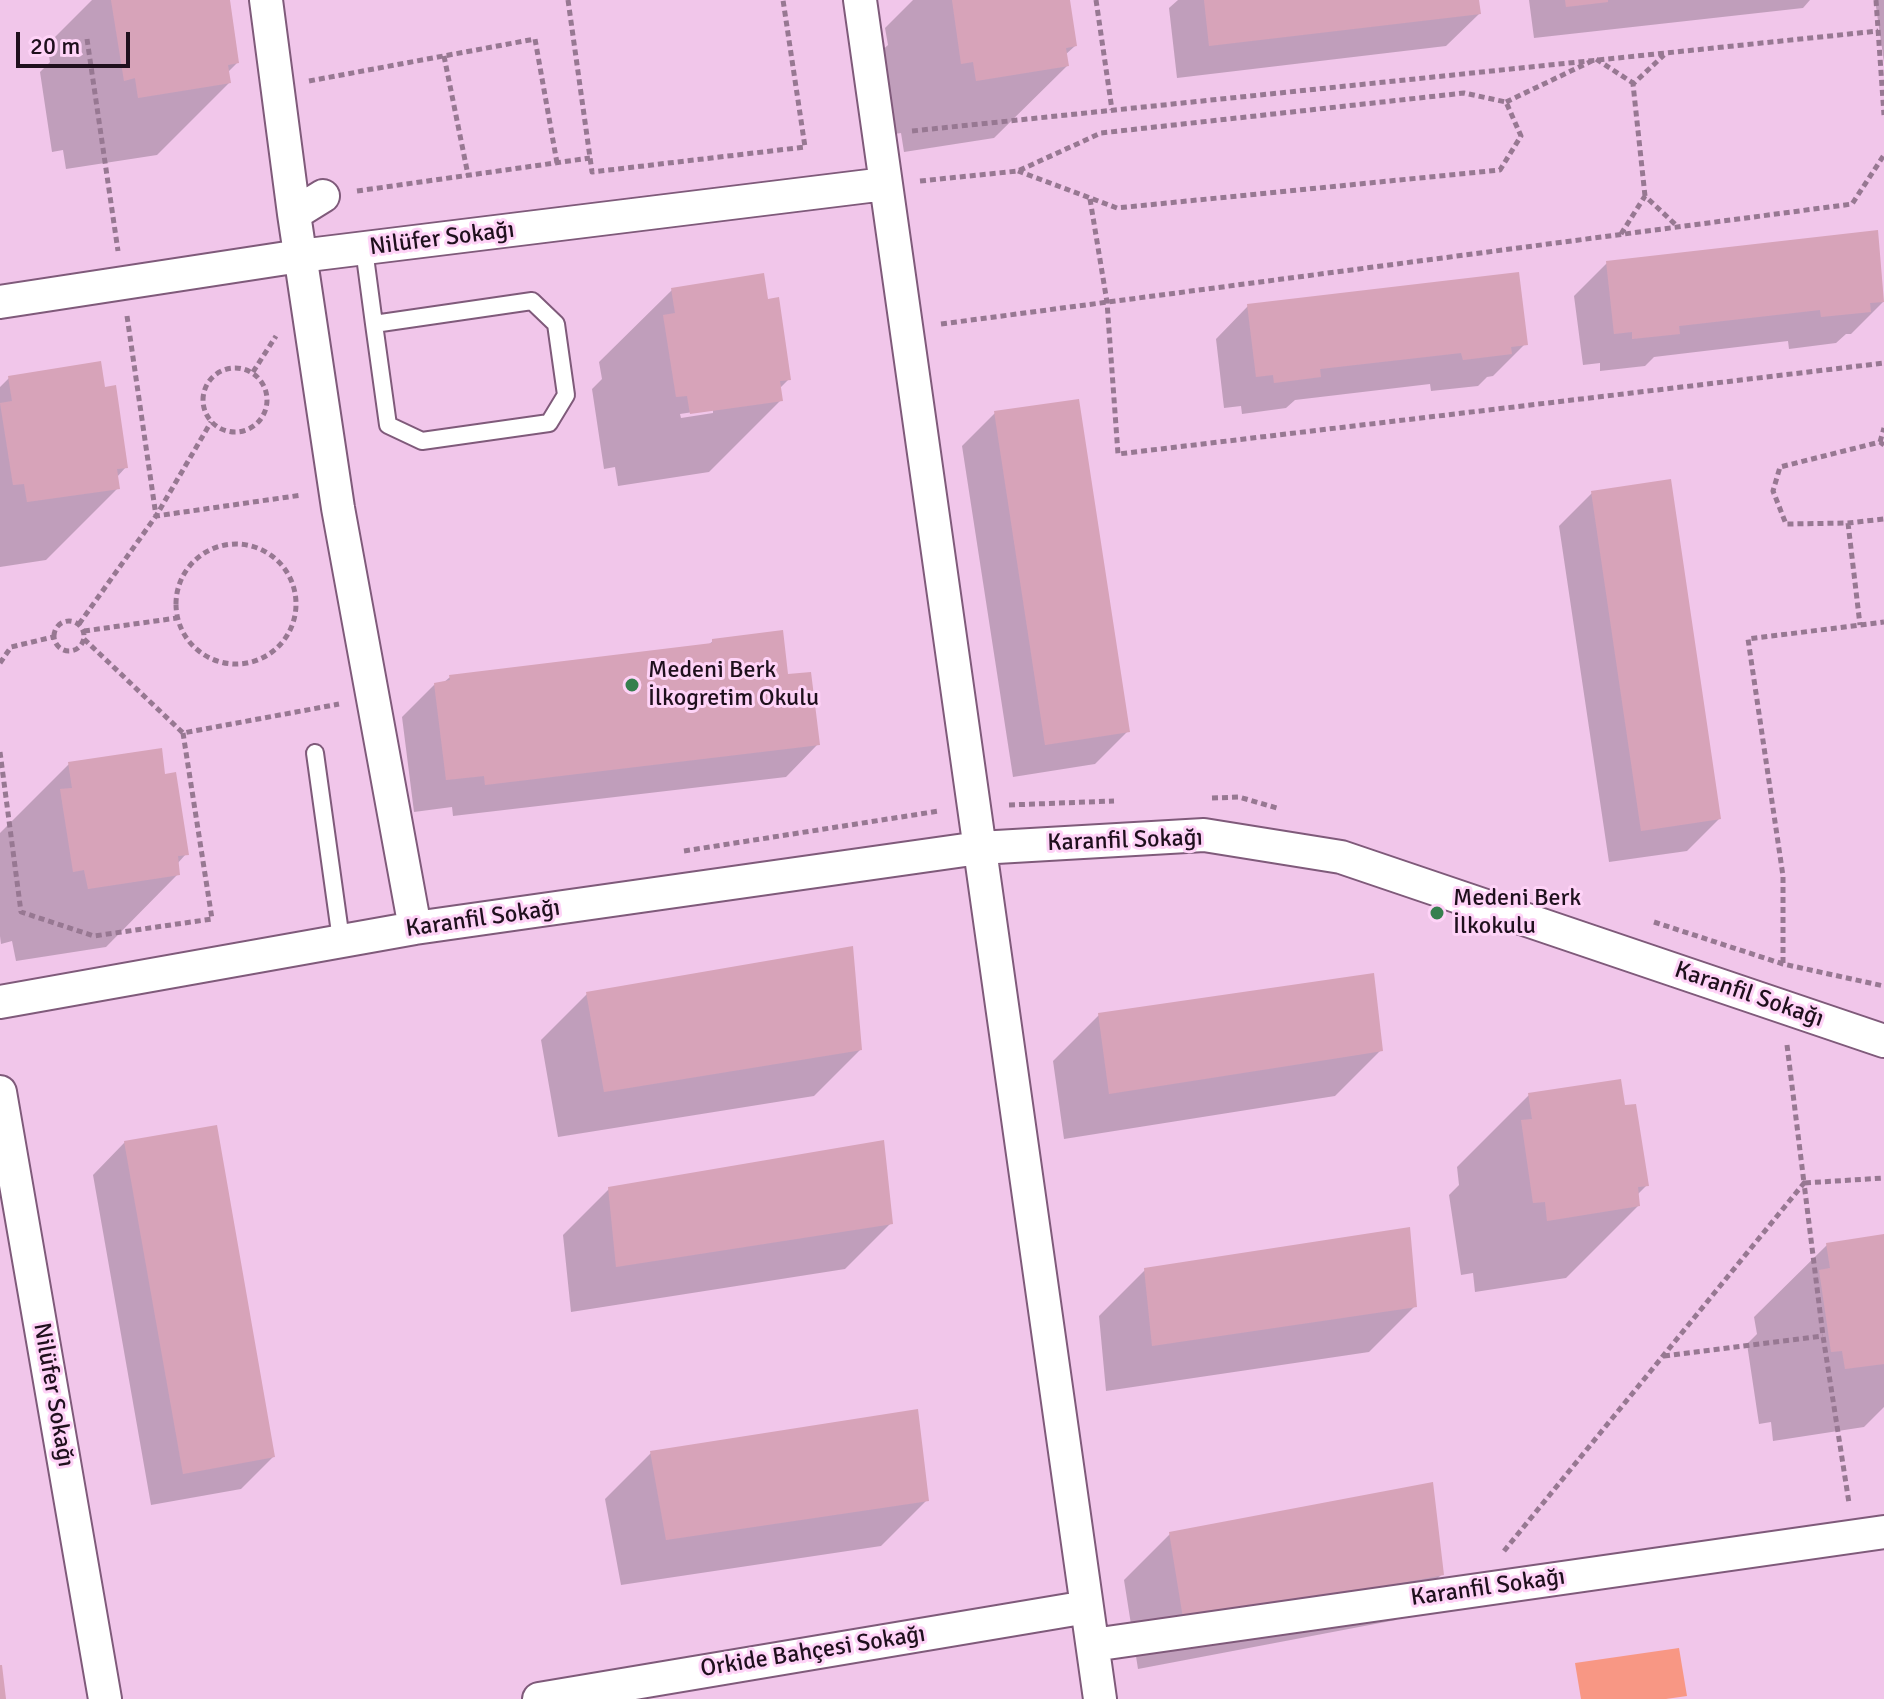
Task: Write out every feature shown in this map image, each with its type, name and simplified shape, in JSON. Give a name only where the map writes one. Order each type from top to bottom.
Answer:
[{"type":"street","points":[[266,0],[304,293],[335,490],[415,928]]},
{"type":"street","points":[[860,0],[1100,1699]]},
{"type":"street","name":"Nilüfer Sokağı","points":[[0,302],[300,256],[885,184]]},
{"type":"street","points":[[294,214],[323,196]]},
{"type":"street","name":"Karanfil Sokağı","points":[[0,1002],[415,928],[979,848],[1204,835],[1341,857],[1884,1041]]},
{"type":"street","name":"Nilüfer Sokağı","points":[[0,1092],[105,1699]]},
{"type":"street","name":"Karanfil Sokağı","points":[[1093,1645],[1869,1534]]},
{"type":"street","name":"Orkide Bahçesi Sokağı","points":[[539,1699],[1087,1607]]},
{"type":"lane","points":[[364,249],[374,324],[388,425],[422,441],[549,423],[566,395],[556,324],[532,301],[374,324]]},
{"type":"lane","points":[[315,753],[341,940]]},
{"type":"path","points":[[568,0],[592,172],[805,147],[783,0]]},
{"type":"path","points":[[1096,0],[1112,110]]},
{"type":"path","points":[[1876,0],[1884,115]]},
{"type":"path","points":[[915,143],[912,131],[1878,31]]},
{"type":"path","points":[[87,39],[156,516]]},
{"type":"path","points":[[311,95],[309,81],[535,39],[557,163]]},
{"type":"path","points":[[1633,84],[1665,54]]},
{"type":"path","points":[[444,56],[468,175]]},
{"type":"path","points":[[885,184],[1018,171],[1101,133],[1464,93],[1506,102],[1596,59]]},
{"type":"path","points":[[1596,59],[1633,84],[1645,196],[1621,234]]},
{"type":"path","points":[[1018,171],[1117,208],[1500,170],[1521,136],[1506,102]]},
{"type":"path","points":[[935,324],[1852,204],[1884,155]]},
{"type":"path","points":[[323,196],[590,158]]},
{"type":"path","points":[[919,168],[923,195]]},
{"type":"path","points":[[1645,196],[1678,227]]},
{"type":"path","points":[[1090,198],[1107,302],[1118,454],[1884,363]]},
{"type":"path","points":[[253,372],[304,293]]},
{"type":"path","points":[[128,319],[142,317]]},
{"type":"path","points":[[233,367],[253,372],[266,389],[266,411],[260,420],[252,428],[231,432],[211,422],[203,403],[203,392],[214,375],[233,367]]},
{"type":"path","points":[[79,624],[156,516],[211,422]]},
{"type":"path","points":[[1884,428],[1882,443],[1780,467],[1773,491],[1786,524],[1884,519]]},
{"type":"path","points":[[156,516],[335,490]]},
{"type":"path","points":[[1848,523],[1860,625]]},
{"type":"path","points":[[232,544],[253,546],[272,555],[286,569],[294,587],[297,606],[293,625],[284,641],[269,654],[252,662],[233,664],[214,660],[197,650],[185,636],[177,618],[176,598],[182,578],[195,561],[212,549],[232,544]]},
{"type":"path","points":[[84,631],[177,618]]},
{"type":"path","points":[[71,621],[79,624],[84,631],[84,639],[78,648],[68,652],[58,647],[53,637],[55,629],[71,621]]},
{"type":"path","points":[[1869,1534],[1823,1336],[1782,1007],[1783,876],[1748,639],[1884,622]]},
{"type":"path","points":[[0,663],[11,647],[53,637]]},
{"type":"path","points":[[0,752],[21,912],[94,936],[212,919],[183,733],[84,639]]},
{"type":"path","points":[[183,733],[373,698]]},
{"type":"path","points":[[1497,1587],[1499,1556],[1804,1183],[1884,1178]]},
{"type":"path","points":[[1663,1356],[1823,1336]]},
{"type":"shaded area","points":[[1679,1648],[1687,1696],[1666,1699],[1581,1699],[1575,1663]]},
{"type":"building","points":[[111,0],[230,0],[239,63],[228,65],[231,83],[138,98],[135,78],[124,81]]},
{"type":"building","points":[[952,0],[1070,0],[1077,46],[1066,48],[1069,66],[976,81],[973,62],[961,64]]},
{"type":"building","points":[[1204,0],[1479,0],[1481,14],[1209,46]]},
{"type":"building","points":[[1565,0],[1608,0],[1608,2],[1566,7]]},
{"type":"building","points":[[1878,230],[1884,302],[1870,303],[1871,312],[1821,317],[1820,310],[1679,326],[1680,334],[1632,339],[1632,332],[1614,334],[1606,261]]},
{"type":"building","points":[[1519,272],[1528,345],[1511,347],[1512,354],[1463,360],[1461,353],[1320,369],[1321,377],[1274,383],[1273,375],[1256,377],[1247,304]]},
{"type":"building","points":[[764,273],[768,299],[779,297],[791,380],[780,381],[783,401],[690,414],[687,396],[676,397],[663,315],[675,313],[671,288]]},
{"type":"building","points":[[101,361],[105,387],[116,385],[128,468],[117,469],[120,489],[27,502],[24,484],[13,485],[0,403],[12,401],[8,376]]},
{"type":"building","points":[[1079,399],[1130,732],[1045,745],[994,411]]},
{"type":"building","points":[[1671,479],[1721,819],[1641,831],[1591,491]]},
{"type":"building","points":[[783,630],[788,674],[811,672],[820,745],[485,785],[484,776],[446,780],[434,683],[450,680],[449,675],[712,643],[712,639]]},
{"type":"building","points":[[162,748],[165,774],[176,772],[189,855],[178,856],[180,875],[88,889],[84,870],[73,872],[60,789],[72,788],[68,762]]},
{"type":"building","points":[[853,946],[862,1050],[604,1092],[586,992]]},
{"type":"building","points":[[1374,973],[1383,1051],[1109,1094],[1098,1013]]},
{"type":"building","points":[[1621,1079],[1625,1105],[1636,1104],[1649,1186],[1638,1187],[1640,1206],[1547,1221],[1545,1202],[1533,1203],[1521,1120],[1532,1119],[1528,1093]]},
{"type":"building","points":[[217,1125],[275,1457],[183,1474],[124,1141]]},
{"type":"building","points":[[884,1140],[893,1224],[616,1267],[608,1187]]},
{"type":"building","points":[[1410,1227],[1417,1307],[1152,1346],[1144,1268]]},
{"type":"building","points":[[1884,1234],[1884,1364],[1845,1369],[1842,1351],[1831,1352],[1819,1270],[1830,1268],[1826,1243]]},
{"type":"building","points":[[918,1409],[929,1501],[666,1540],[650,1451]]},
{"type":"building","points":[[1433,1482],[1444,1575],[1184,1624],[1169,1532]]},
{"type":"building","points":[[2,1665],[6,1699],[0,1699]]},
{"type":"place","name":"Medeni Berk İlkogretim Okulu","points":[[632,685]]},
{"type":"place","name":"Medeni Berk İlkokulu","points":[[1437,913]]}]
